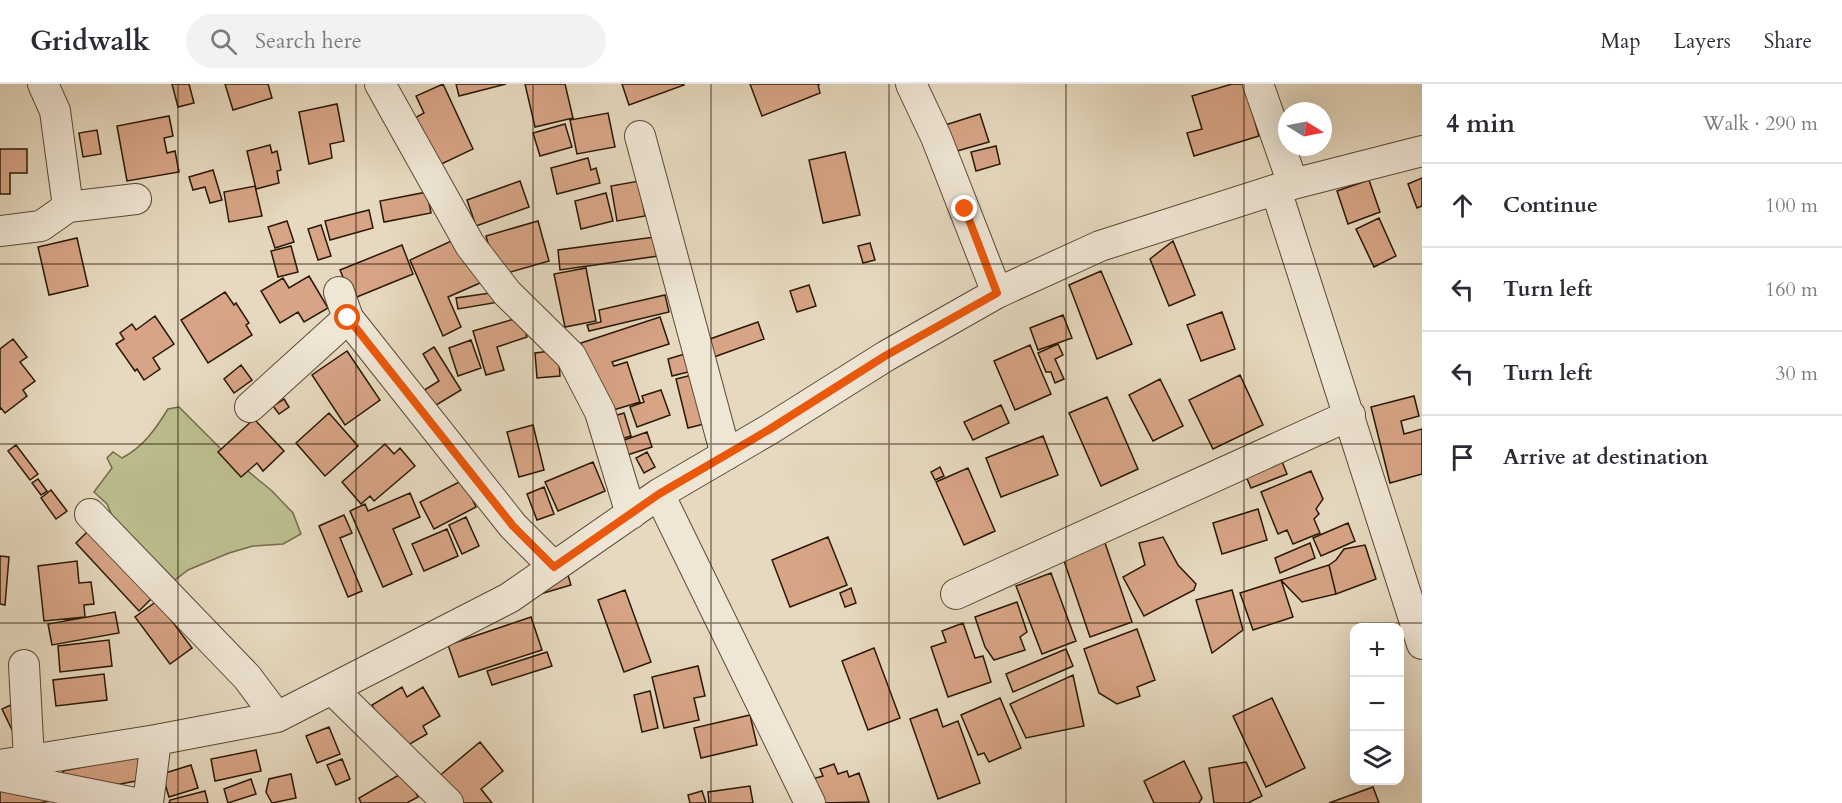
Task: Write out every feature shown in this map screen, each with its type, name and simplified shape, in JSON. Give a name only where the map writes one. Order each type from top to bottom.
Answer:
[{"type":"street","points":[[43,84],[55,111],[68,207]]},
{"type":"street","points":[[380,84],[470,245],[507,293],[571,356],[600,412],[631,514]]},
{"type":"street","points":[[912,84],[936,137],[997,293]]},
{"type":"street","points":[[1258,84],[1350,415],[1422,644]]},
{"type":"street","points":[[640,136],[726,455]]},
{"type":"street","points":[[0,765],[156,740],[277,717],[509,598],[659,494],[885,356],[997,293],[1100,246],[1285,187],[1422,151]]},
{"type":"street","points":[[0,231],[41,226],[68,207],[136,199]]},
{"type":"street","points":[[249,407],[343,305],[513,526],[554,567]]},
{"type":"street","points":[[956,594],[1350,415]]},
{"type":"street","points":[[659,494],[810,803]]},
{"type":"street","points":[[90,514],[247,677],[277,717]]},
{"type":"street","points":[[24,665],[29,760]]},
{"type":"street","points":[[332,689],[448,803]]},
{"type":"street","points":[[148,803],[156,740]]},
{"type":"street","points":[[0,778],[106,803]]},
{"type":"street","points":[[0,778],[130,803]]},
{"type":"street","points":[[0,778],[135,803]]},
{"type":"green space","points":[[179,407],[220,448],[272,491],[293,513],[301,534],[283,544],[253,546],[229,553],[188,570],[175,580],[114,520],[107,504],[94,492],[112,468],[107,458],[113,452],[122,458],[129,454],[148,437],[168,409]]},
{"type":"building","points":[[172,84],[189,84],[194,103],[178,107]]},
{"type":"building","points":[[225,84],[268,84],[272,98],[233,110]]},
{"type":"building","points":[[443,84],[473,149],[431,169],[409,121],[424,113],[416,96]]},
{"type":"building","points":[[456,84],[506,84],[459,96]]},
{"type":"building","points":[[525,84],[565,84],[573,118],[535,127]]},
{"type":"building","points":[[622,84],[684,84],[684,85],[629,105]]},
{"type":"building","points":[[750,84],[820,84],[818,85],[820,93],[762,116]]},
{"type":"building","points":[[1232,84],[1244,84],[1259,136],[1194,156],[1187,133],[1202,129],[1192,96]]},
{"type":"building","points":[[337,104],[344,141],[330,144],[332,158],[309,164],[299,112]]},
{"type":"building","points":[[608,113],[615,147],[577,154],[570,120]]},
{"type":"building","points":[[980,114],[989,142],[950,153],[942,126]]},
{"type":"building","points":[[169,116],[173,136],[164,138],[167,153],[175,151],[179,172],[127,181],[117,126]]},
{"type":"building","points":[[565,124],[572,147],[540,156],[533,133]]},
{"type":"building","points":[[97,130],[101,154],[83,157],[79,133]]},
{"type":"building","points":[[270,145],[272,153],[277,151],[281,170],[277,171],[279,183],[256,189],[247,151]]},
{"type":"building","points":[[996,146],[1000,164],[976,171],[971,152]]},
{"type":"building","points":[[0,149],[27,149],[27,173],[10,173],[10,194],[0,194]]},
{"type":"building","points":[[845,152],[860,215],[823,223],[809,160]]},
{"type":"building","points":[[588,158],[591,170],[596,168],[600,183],[557,194],[551,168]]},
{"type":"building","points":[[213,170],[222,200],[210,203],[205,187],[193,190],[189,177]]},
{"type":"building","points":[[1422,178],[1422,206],[1417,208],[1408,184]]},
{"type":"building","points":[[1369,180],[1380,212],[1348,224],[1337,191]]},
{"type":"building","points":[[520,181],[529,207],[476,226],[467,200]]},
{"type":"building","points":[[639,181],[645,216],[617,221],[611,186]]},
{"type":"building","points":[[255,186],[262,216],[229,222],[224,192]]},
{"type":"building","points":[[427,192],[431,213],[384,222],[380,201]]},
{"type":"building","points":[[606,193],[613,221],[581,229],[575,201]]},
{"type":"building","points":[[369,210],[373,228],[330,240],[325,221]]},
{"type":"building","points":[[1379,218],[1396,256],[1374,267],[1356,229]]},
{"type":"building","points":[[287,221],[294,242],[275,248],[268,227]]},
{"type":"building","points":[[538,221],[549,261],[497,276],[486,236]]},
{"type":"building","points":[[321,225],[331,256],[318,260],[308,229]]},
{"type":"building","points":[[662,236],[665,255],[560,270],[558,250]]},
{"type":"building","points":[[460,237],[480,283],[448,297],[461,327],[443,336],[410,260]]},
{"type":"building","points":[[77,238],[88,286],[49,295],[38,247]]},
{"type":"building","points":[[1173,241],[1195,295],[1169,306],[1150,259]]},
{"type":"building","points":[[870,243],[875,260],[863,263],[858,246]]},
{"type":"building","points":[[402,245],[413,274],[352,299],[340,270]]},
{"type":"building","points":[[291,246],[298,272],[278,277],[271,251]]},
{"type":"building","points":[[586,268],[596,321],[565,327],[554,274]]},
{"type":"building","points":[[1101,271],[1132,344],[1097,359],[1069,285]]},
{"type":"building","points":[[309,276],[328,308],[304,322],[298,312],[280,323],[261,291],[283,278],[289,288]]},
{"type":"building","points":[[809,285],[816,306],[797,312],[790,291]]},
{"type":"building","points":[[225,292],[234,305],[236,303],[249,323],[246,325],[252,335],[208,363],[181,320]]},
{"type":"building","points":[[497,292],[499,302],[458,309],[456,298]]},
{"type":"building","points":[[665,295],[669,312],[589,331],[587,325],[601,322],[599,310]]},
{"type":"building","points":[[1222,312],[1235,349],[1201,361],[1187,325]]},
{"type":"building","points":[[1063,315],[1072,338],[1038,350],[1030,328]]},
{"type":"building","points":[[155,316],[174,344],[153,358],[160,369],[144,380],[116,344],[124,339],[120,333],[132,324],[136,330]]},
{"type":"building","points":[[521,317],[527,337],[497,347],[504,370],[486,375],[473,331]]},
{"type":"building","points":[[660,317],[669,344],[612,362],[614,366],[627,362],[640,402],[610,411],[599,378],[593,380],[581,343]]},
{"type":"building","points":[[758,322],[764,339],[714,357],[707,340]]},
{"type":"building","points":[[13,339],[27,357],[20,362],[35,381],[23,390],[27,396],[5,413],[0,409],[0,349]]},
{"type":"building","points":[[471,340],[481,368],[458,376],[449,348]]},
{"type":"building","points":[[1058,344],[1063,355],[1055,359],[1064,379],[1055,383],[1051,372],[1046,372],[1038,353]]},
{"type":"building","points":[[1030,345],[1051,394],[1015,410],[994,361]]},
{"type":"building","points":[[434,347],[461,390],[428,410],[418,394],[439,381],[423,354]]},
{"type":"building","points":[[558,350],[560,376],[537,378],[535,353]]},
{"type":"building","points":[[347,351],[380,400],[345,425],[312,375]]},
{"type":"building","points":[[688,353],[692,371],[672,376],[668,359]]},
{"type":"building","points":[[241,365],[252,380],[234,393],[224,379]]},
{"type":"building","points":[[696,374],[708,423],[688,428],[676,379]]},
{"type":"building","points":[[1240,375],[1263,425],[1213,449],[1189,400]]},
{"type":"building","points":[[1160,379],[1183,426],[1153,441],[1129,395]]},
{"type":"building","points":[[661,390],[670,415],[637,427],[630,407],[644,402],[642,396]]},
{"type":"building","points":[[1414,396],[1419,416],[1401,421],[1404,434],[1422,429],[1422,474],[1390,483],[1371,407]]},
{"type":"building","points":[[1107,397],[1138,469],[1101,486],[1069,413]]},
{"type":"building","points":[[284,399],[289,407],[279,414],[273,406]]},
{"type":"building","points":[[1001,405],[1009,423],[973,440],[964,422]]},
{"type":"building","points":[[329,413],[358,446],[325,476],[296,443]]},
{"type":"building","points":[[624,413],[631,436],[614,441],[607,418]]},
{"type":"building","points":[[254,419],[284,451],[263,471],[257,463],[241,477],[218,452]]},
{"type":"building","points":[[533,425],[544,470],[519,477],[507,432]]},
{"type":"building","points":[[647,432],[652,447],[618,458],[613,444]]},
{"type":"building","points":[[1043,436],[1058,475],[1001,497],[986,458]]},
{"type":"building","points":[[385,444],[394,454],[400,448],[415,466],[374,501],[370,496],[361,504],[342,482]]},
{"type":"building","points":[[16,445],[38,474],[30,480],[8,451]]},
{"type":"building","points":[[647,452],[655,467],[644,473],[636,458]]},
{"type":"building","points":[[1279,454],[1287,474],[1251,488],[1243,469]]},
{"type":"building","points":[[593,462],[605,491],[558,511],[545,482]]},
{"type":"building","points":[[940,467],[944,476],[935,480],[931,472]]},
{"type":"building","points":[[968,468],[995,531],[964,545],[936,482]]},
{"type":"building","points":[[1311,471],[1323,499],[1316,509],[1319,514],[1314,519],[1320,533],[1293,544],[1287,530],[1278,534],[1261,492]]},
{"type":"building","points":[[38,479],[47,491],[41,495],[32,483]]},
{"type":"building","points":[[463,480],[476,507],[434,529],[420,502]]},
{"type":"building","points":[[544,487],[554,514],[537,520],[527,494]]},
{"type":"building","points":[[51,490],[67,511],[56,519],[41,498]]},
{"type":"building","points":[[410,493],[420,517],[393,529],[412,574],[383,587],[350,511],[365,504],[368,511]]},
{"type":"building","points":[[1258,509],[1267,540],[1222,554],[1213,523]]},
{"type":"building","points":[[344,515],[352,533],[340,538],[362,591],[348,597],[319,526]]},
{"type":"building","points":[[466,517],[479,546],[462,554],[449,525]]},
{"type":"building","points":[[1348,523],[1355,541],[1321,556],[1313,538]]},
{"type":"building","points":[[447,529],[458,556],[424,571],[412,544]]},
{"type":"building","points":[[89,530],[152,598],[139,611],[76,543]]},
{"type":"building","points":[[828,537],[847,585],[790,607],[772,560]]},
{"type":"building","points":[[1163,537],[1178,565],[1196,584],[1194,590],[1144,616],[1123,577],[1145,565],[1139,543]]},
{"type":"building","points":[[1104,540],[1132,622],[1090,637],[1062,555]]},
{"type":"building","points":[[1310,543],[1315,558],[1280,573],[1275,558]]},
{"type":"building","points":[[1365,545],[1376,579],[1336,594],[1329,565],[1344,549]]},
{"type":"building","points":[[0,556],[9,557],[5,605],[0,604]]},
{"type":"building","points":[[77,561],[79,583],[91,582],[94,604],[84,605],[85,617],[44,621],[38,566]]},
{"type":"building","points":[[1329,565],[1336,594],[1302,602],[1281,580]]},
{"type":"building","points":[[567,572],[571,585],[537,595]]},
{"type":"building","points":[[1051,573],[1076,641],[1042,654],[1016,586]]},
{"type":"building","points":[[1281,580],[1293,617],[1253,630],[1240,593]]},
{"type":"building","points":[[851,588],[856,603],[845,607],[840,593]]},
{"type":"building","points":[[625,590],[651,662],[624,672],[598,600]]},
{"type":"building","points":[[1232,590],[1243,630],[1212,653],[1196,600]]},
{"type":"building","points":[[157,601],[192,648],[170,664],[135,617]]},
{"type":"building","points":[[1017,602],[1027,632],[1020,637],[1025,650],[994,660],[985,647],[975,617]]},
{"type":"building","points":[[115,612],[119,633],[52,645],[48,624]]},
{"type":"building","points":[[531,617],[542,650],[459,677],[448,645]]},
{"type":"building","points":[[963,623],[975,658],[983,656],[991,682],[948,697],[931,647],[946,642],[942,631]]},
{"type":"building","points":[[1137,629],[1155,680],[1137,687],[1140,696],[1117,704],[1099,693],[1084,649]]},
{"type":"building","points":[[109,640],[112,666],[60,672],[58,646]]},
{"type":"building","points":[[874,648],[900,718],[868,730],[842,661]]},
{"type":"building","points":[[1066,649],[1073,666],[1013,692],[1006,674]]},
{"type":"building","points":[[547,652],[552,666],[492,685],[487,671]]},
{"type":"building","points":[[698,666],[705,696],[694,698],[699,720],[664,728],[652,677]]},
{"type":"building","points":[[104,674],[107,700],[56,706],[53,680]]},
{"type":"building","points":[[1073,675],[1084,726],[1026,738],[1010,704]]},
{"type":"building","points":[[402,687],[407,697],[423,687],[440,716],[423,726],[427,734],[398,751],[372,705]]},
{"type":"building","points":[[650,691],[658,728],[642,732],[634,695]]},
{"type":"building","points":[[1000,698],[1021,748],[989,762],[984,753],[978,755],[961,715]]},
{"type":"building","points":[[1272,698],[1305,768],[1266,787],[1233,716]]},
{"type":"building","points":[[15,703],[14,734],[2,709]]},
{"type":"building","points":[[937,709],[943,727],[958,721],[980,783],[938,799],[910,719]]},
{"type":"building","points":[[750,715],[757,745],[701,758],[694,728]]},
{"type":"building","points":[[329,727],[340,754],[317,763],[306,736]]},
{"type":"building","points":[[480,742],[503,771],[481,789],[492,803],[459,803],[438,777]]},
{"type":"building","points":[[256,750],[261,771],[215,781],[211,759]]},
{"type":"building","points":[[142,755],[147,779],[67,794],[63,771]]},
{"type":"building","points":[[342,759],[350,779],[336,785],[327,765]]},
{"type":"building","points":[[1184,761],[1202,798],[1199,803],[1154,803],[1144,781]]},
{"type":"building","points":[[1246,762],[1262,796],[1248,803],[1214,803],[1209,768]]},
{"type":"building","points":[[834,764],[838,774],[847,771],[849,777],[859,773],[869,802],[820,803],[812,779],[823,776],[820,769]]},
{"type":"building","points":[[191,765],[198,788],[169,797],[162,774]]},
{"type":"building","points":[[57,772],[62,799],[40,803],[0,803],[0,782]]},
{"type":"building","points":[[404,772],[418,797],[407,803],[361,803],[359,798]]},
{"type":"building","points":[[291,774],[296,798],[272,803],[266,792],[269,779]]},
{"type":"building","points":[[251,779],[256,794],[228,803],[224,789]]},
{"type":"building","points":[[750,786],[753,803],[709,803],[708,792]]},
{"type":"building","points":[[1373,787],[1379,803],[1329,803]]},
{"type":"building","points":[[205,791],[208,803],[169,803],[170,800]]},
{"type":"building","points":[[702,791],[706,803],[690,803],[688,795]]},
{"type":"route","points":[[348,318],[513,526],[554,567],[659,494],[770,429],[885,356],[997,293],[965,209]]}]
